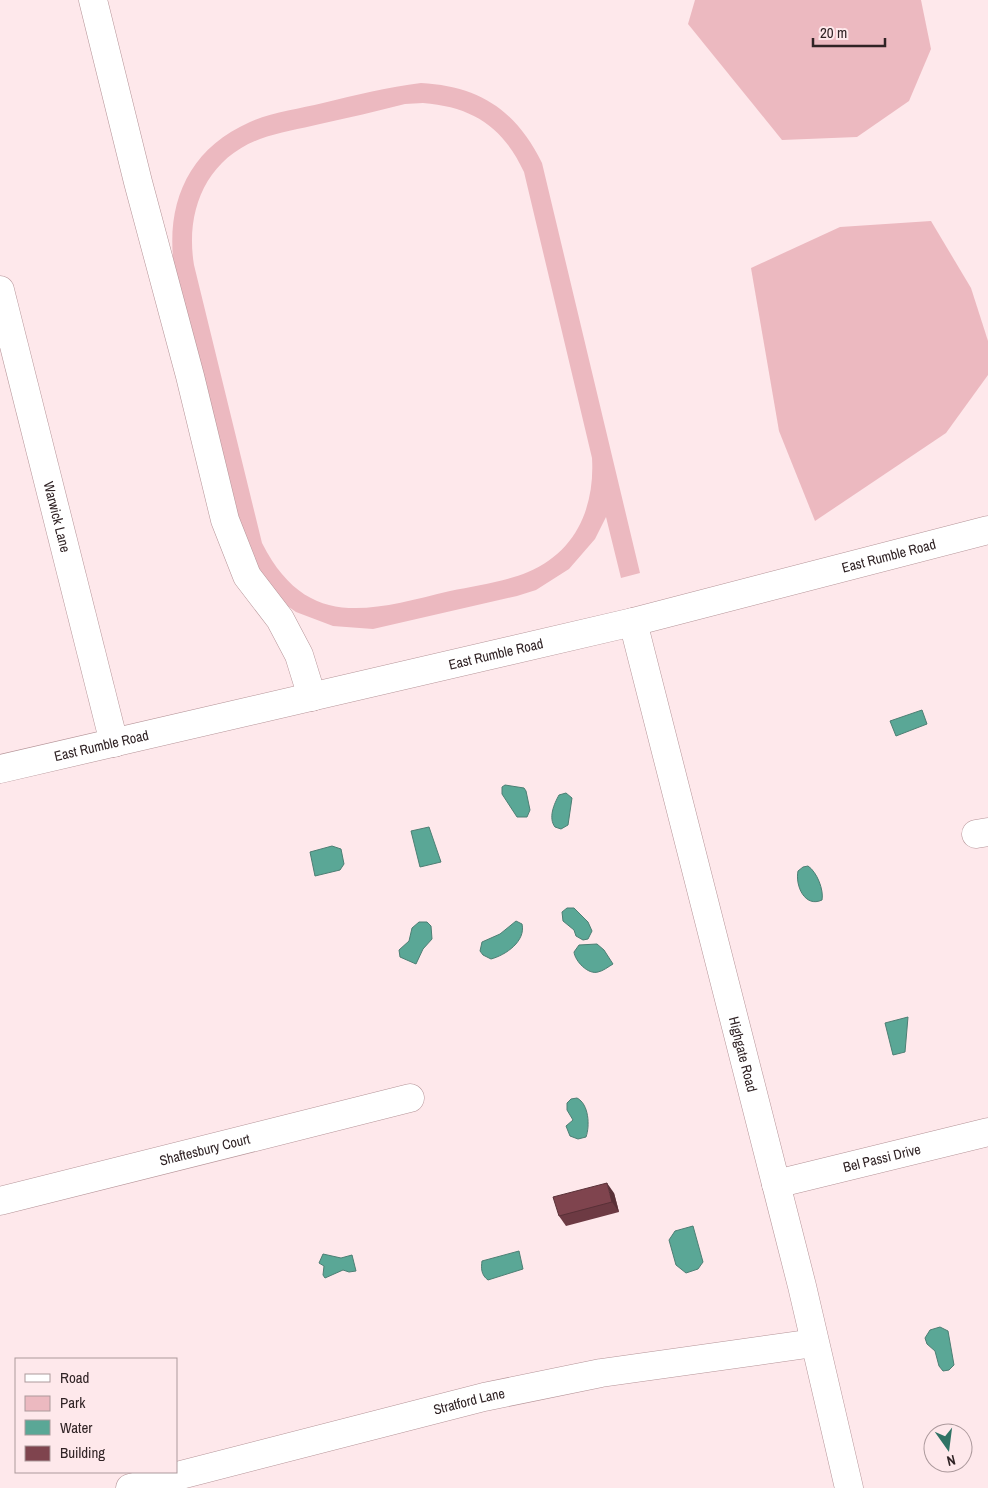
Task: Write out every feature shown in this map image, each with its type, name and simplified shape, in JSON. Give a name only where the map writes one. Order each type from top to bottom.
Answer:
[{"type":"street","points":[[93,0],[138,182],[190,376],[225,520],[247,576],[280,619],[299,654],[312,697]]},
{"type":"street","name":"Warwick Lane","points":[[0,290],[114,743]]},
{"type":"street","name":"East Rumble Road","points":[[0,769],[633,622],[988,530]]},
{"type":"street","name":"Highgate Road","points":[[633,622],[802,1286],[848,1488]]},
{"type":"street","name":"Shaftesbury Court","points":[[0,1200],[410,1098]]},
{"type":"street","name":"Bel Passi Drive","points":[[776,1184],[988,1132]]},
{"type":"street","name":"Stratford Lane","points":[[130,1488],[484,1397],[600,1373],[814,1343]]},
{"type":"green space","points":[[695,0],[921,0],[931,49],[909,101],[857,137],[782,140],[688,24]]},
{"type":"green space","points":[[421,83],[461,89],[494,104],[508,115],[520,129],[532,144],[542,163],[640,573],[621,578],[606,517],[595,539],[569,569],[536,590],[373,629],[333,626],[296,612],[282,602],[244,553],[175,273],[172,249],[173,226],[177,204],[184,183],[195,165],[210,148],[228,134],[250,122],[267,116],[372,91]],"holes":[[[405,104],[441,105],[471,115],[496,131],[516,156],[524,172],[592,458],[590,494],[586,510],[570,540],[559,553],[528,572],[499,581],[394,604],[368,608],[343,608],[320,602],[299,591],[280,571],[262,543],[194,265],[193,225],[203,189],[213,173],[241,148],[275,134]]]},
{"type":"green space","points":[[931,221],[971,288],[988,341],[988,375],[946,433],[815,521],[779,431],[751,268],[840,227]]},
{"type":"water","points":[[922,710],[927,724],[896,736],[890,721]]},
{"type":"water","points":[[505,785],[524,788],[530,810],[527,817],[517,817],[502,794],[502,787]]},
{"type":"water","points":[[566,793],[572,798],[568,825],[561,829],[555,827],[552,815],[559,795]]},
{"type":"water","points":[[429,827],[441,862],[420,867],[411,831]]},
{"type":"water","points":[[332,846],[341,849],[344,864],[340,870],[315,876],[310,852]]},
{"type":"water","points":[[808,866],[814,872],[822,891],[822,900],[816,902],[811,901],[802,894],[798,883],[798,871]]},
{"type":"water","points":[[567,908],[574,908],[588,922],[592,931],[588,939],[583,940],[576,936],[574,930],[563,921],[562,912]]},
{"type":"water","points":[[516,921],[522,924],[522,930],[521,936],[514,946],[503,954],[491,959],[483,955],[480,951],[482,942],[500,934]]},
{"type":"water","points":[[419,922],[427,922],[431,926],[432,939],[423,949],[416,964],[400,957],[399,950],[409,941],[412,928]]},
{"type":"water","points":[[597,944],[604,950],[613,964],[602,971],[594,972],[583,966],[574,952],[579,945]]},
{"type":"water","points":[[908,1017],[905,1052],[893,1055],[885,1023]]},
{"type":"water","points":[[577,1098],[584,1105],[588,1116],[586,1137],[578,1139],[570,1136],[566,1126],[573,1120],[567,1110],[567,1103],[571,1099]]},
{"type":"water","points":[[693,1226],[703,1262],[698,1269],[686,1273],[676,1265],[669,1240],[675,1231]]},
{"type":"water","points":[[519,1251],[523,1269],[488,1280],[484,1276],[482,1261]]},
{"type":"water","points":[[323,1254],[341,1258],[352,1255],[356,1271],[349,1272],[343,1270],[325,1278],[323,1275],[324,1266],[319,1263]]},
{"type":"water","points":[[940,1327],[948,1331],[954,1365],[949,1370],[943,1371],[939,1366],[935,1351],[927,1344],[925,1338],[930,1330]]},
{"type":"building","points":[[607,1183],[612,1202],[559,1216],[553,1197]]}]
